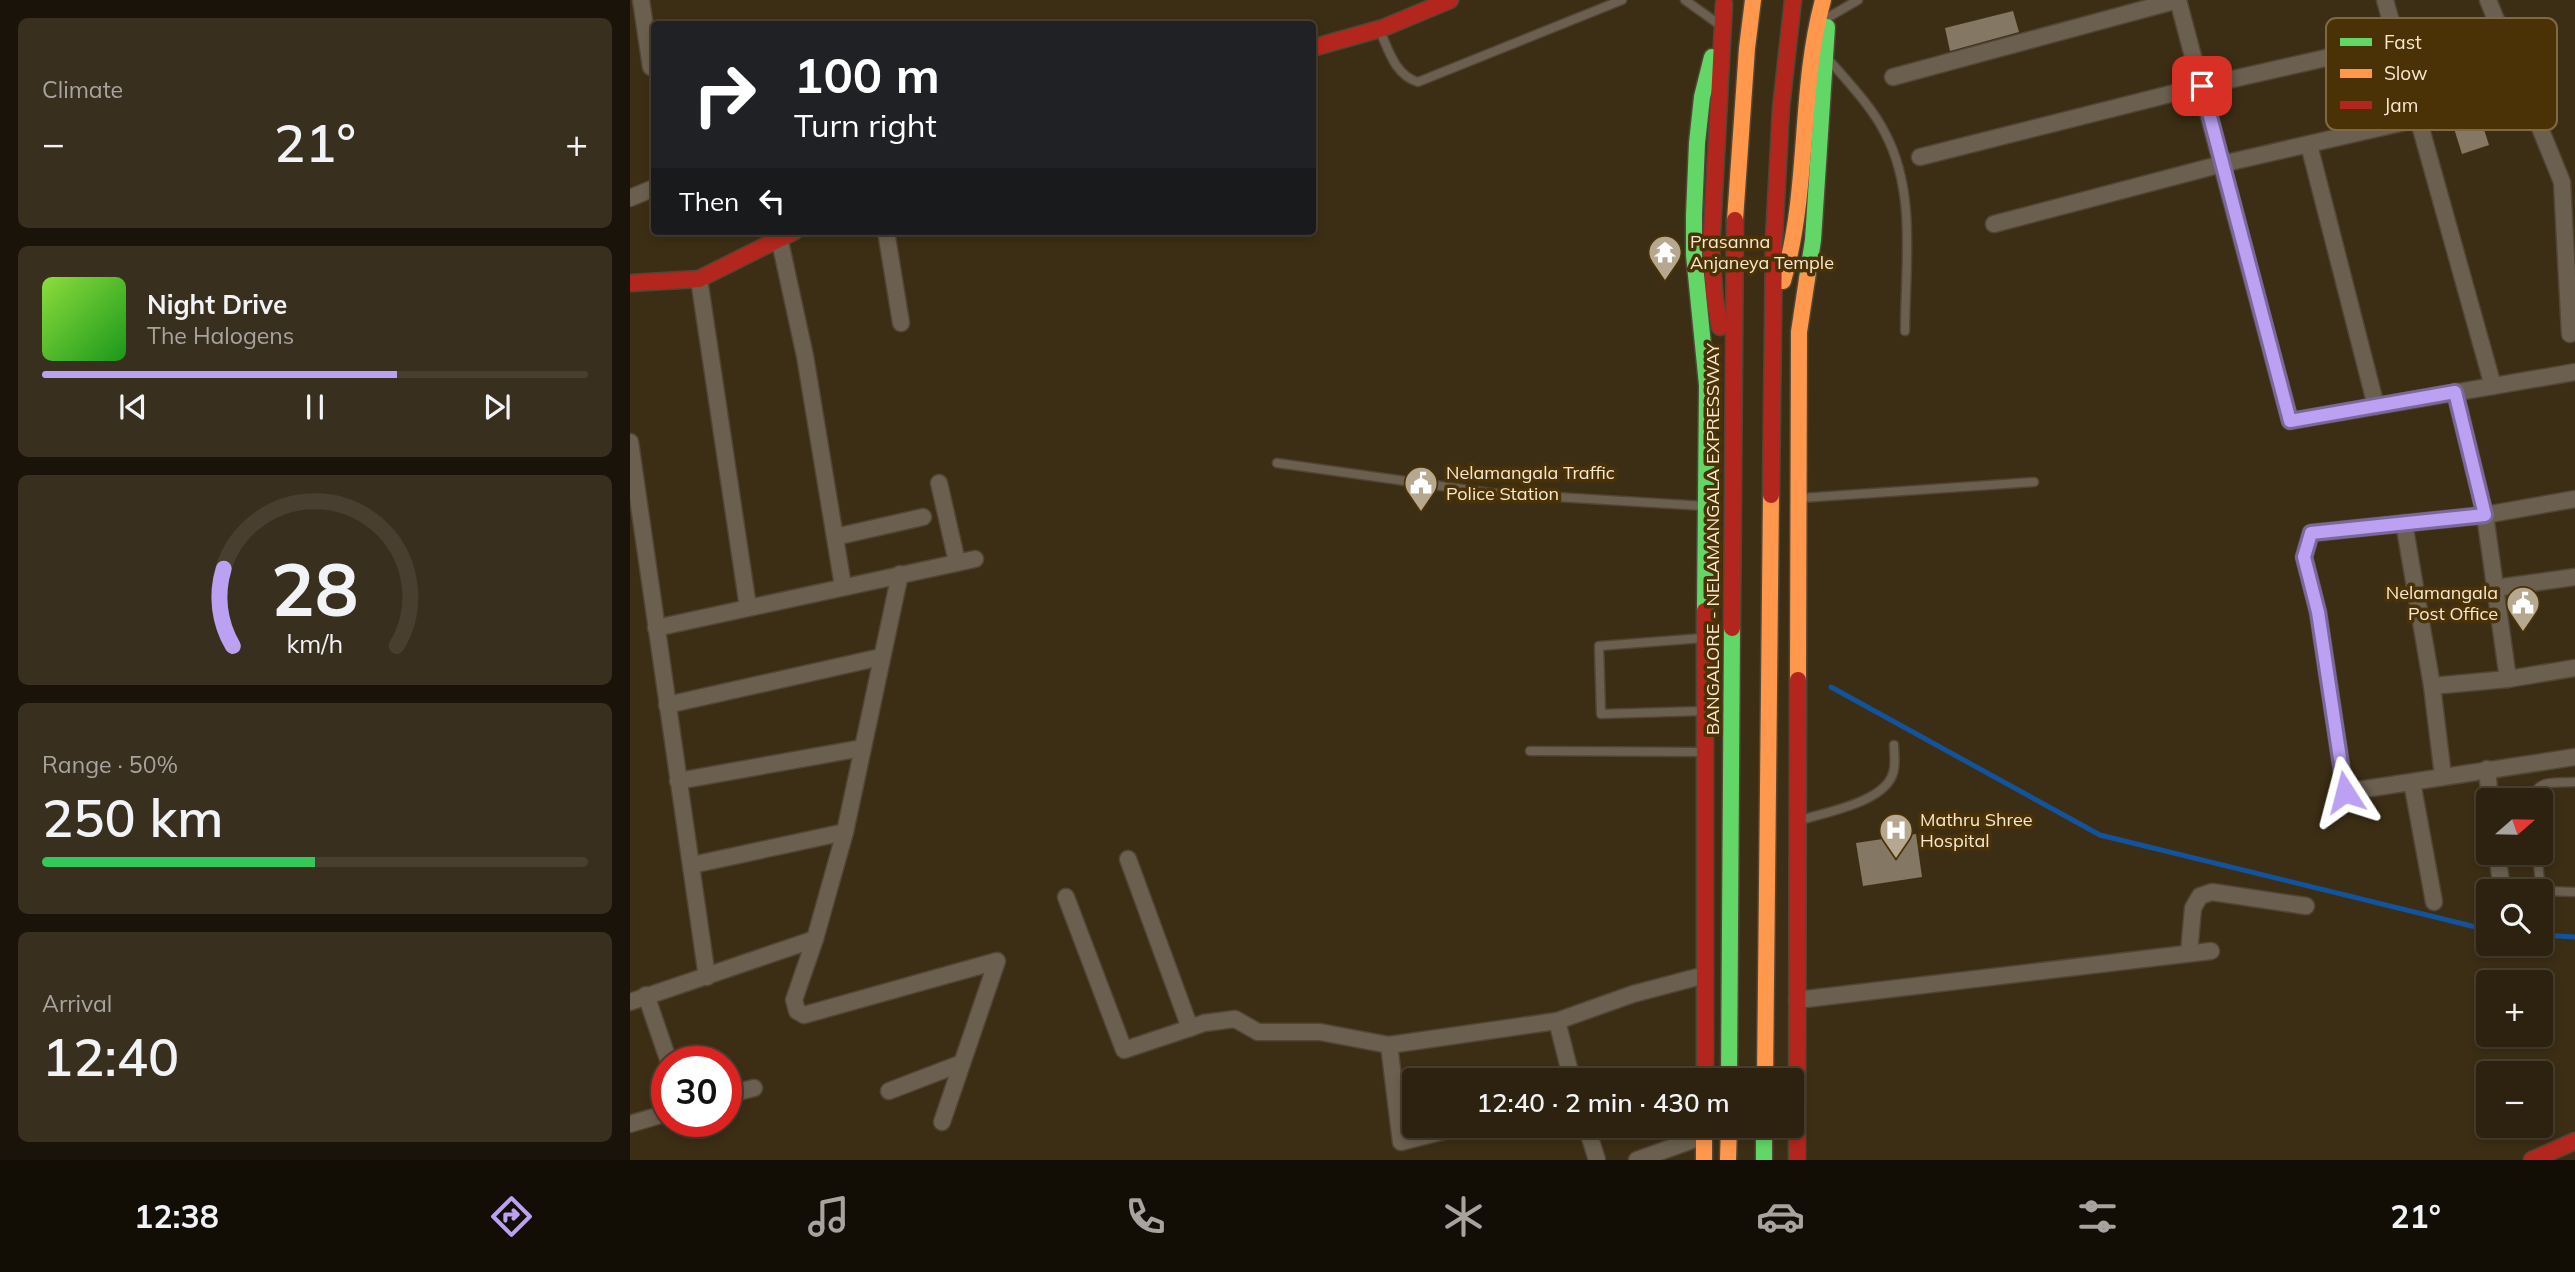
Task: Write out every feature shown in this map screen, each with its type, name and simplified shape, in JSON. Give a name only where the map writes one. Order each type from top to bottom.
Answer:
[{"type":"main road","points":[[1316,47],[1347,41],[1415,18],[1450,0]]},
{"type":"main road","name":"BANGALORE - NELAMANGALA EXPRESSWAY","points":[[1729,1068],[1735,222],[1746,48],[1753,0]]},
{"type":"main road","points":[[1765,1068],[1773,314],[1781,108],[1793,0]]},
{"type":"main road","points":[[1773,314],[1794,246],[1816,22],[1823,0]]},
{"type":"main road","points":[[1797,1160],[1799,332],[1813,240],[1828,0]]},
{"type":"main road","points":[[1705,1068],[1707,385],[1694,255],[1694,215],[1702,97],[1724,2]]},
{"type":"main road","points":[[1724,2],[1711,252],[1715,301],[1732,395]]},
{"type":"main road","points":[[630,283],[699,279],[785,235]]},
{"type":"main road","points":[[1704,1138],[1704,1160]]},
{"type":"main road","points":[[1728,1160],[1729,1138]]},
{"type":"main road","points":[[1764,1138],[1764,1160]]},
{"type":"main road","points":[[2532,1160],[2575,1141]]},
{"type":"street","points":[[641,0],[651,67]]},
{"type":"street","points":[[1893,77],[2178,0],[2290,421],[2575,372]]},
{"type":"street","points":[[2385,0],[2390,18]]},
{"type":"street","points":[[2488,0],[2495,18]]},
{"type":"street","points":[[1920,157],[2326,58]]},
{"type":"street","points":[[1994,224],[2222,164],[2372,130]]},
{"type":"street","points":[[2421,130],[2493,386]]},
{"type":"street","points":[[2541,130],[2562,182],[2570,334]]},
{"type":"street","points":[[2309,145],[2376,406]]},
{"type":"street","points":[[630,198],[651,189]]},
{"type":"street","points":[[787,235],[843,586]]},
{"type":"street","points":[[887,235],[901,323]]},
{"type":"street","points":[[699,279],[748,607]]},
{"type":"street","points":[[2455,392],[2485,515],[2508,679]]},
{"type":"street","points":[[630,442],[707,977]]},
{"type":"street","points":[[939,483],[957,562]]},
{"type":"street","points":[[2575,499],[2485,515],[2311,533],[2304,557],[2318,612],[2345,792],[2575,757]]},
{"type":"street","points":[[835,537],[923,517]]},
{"type":"street","points":[[2404,523],[2432,686],[2442,776]]},
{"type":"street","points":[[656,628],[900,573],[975,559]]},
{"type":"street","points":[[900,573],[845,832],[815,939],[794,1000],[796,1011],[804,1015],[997,961],[942,1122]]},
{"type":"street","points":[[2495,588],[2575,577]]},
{"type":"street","points":[[667,705],[881,657]]},
{"type":"street","points":[[2432,686],[2508,679],[2575,668]]},
{"type":"street","points":[[678,781],[862,748]]},
{"type":"street","points":[[2487,769],[2489,788]]},
{"type":"street","points":[[2412,782],[2434,902]]},
{"type":"street","points":[[692,865],[845,832]]},
{"type":"street","points":[[1128,859],[1190,1028]]},
{"type":"street","points":[[2189,953],[2193,908],[2200,896],[2212,892],[2306,906]]},
{"type":"street","points":[[1066,897],[1124,1050],[1204,1023],[1235,1018],[1258,1032],[1320,1032],[1389,1045],[1557,1021],[1633,994],[1705,975]]},
{"type":"street","points":[[630,1002],[815,939]]},
{"type":"street","points":[[1797,1000],[2211,951]]},
{"type":"street","points":[[646,995],[664,1046]]},
{"type":"street","points":[[1557,1021],[1569,1068]]},
{"type":"street","points":[[1389,1045],[1401,1142],[1417,1138]]},
{"type":"street","points":[[889,1091],[962,1063]]},
{"type":"street","points":[[742,1091],[754,1088]]},
{"type":"street","points":[[630,1124],[651,1117]]},
{"type":"street","points":[[1590,1138],[1597,1160]]},
{"type":"street","points":[[1637,1160],[1688,1138]]},
{"type":"lane","points":[[1379,30],[1396,66],[1407,79],[1418,82],[1622,0]]},
{"type":"lane","points":[[1685,0],[1719,25]]},
{"type":"lane","points":[[1827,18],[1858,0]]},
{"type":"lane","points":[[1825,55],[1885,133],[1903,178],[1906,208],[1905,331]]},
{"type":"lane","points":[[1277,463],[1491,493],[1705,506]]},
{"type":"lane","points":[[1798,498],[2035,482]]},
{"type":"lane","points":[[1706,638],[1599,646],[1601,714],[1706,711]]},
{"type":"lane","points":[[1798,821],[1867,799],[1884,788],[1893,773],[1894,745]]},
{"type":"lane","points":[[1530,751],[1706,752]]},
{"type":"lane","points":[[2538,788],[2542,785],[2575,782]]},
{"type":"lane","points":[[2538,865],[2540,883],[2546,891],[2575,892]]},
{"type":"building","points":[[2013,11],[2019,32],[1950,51],[1945,28]]},
{"type":"building","points":[[2454,130],[2484,130],[2489,145],[2462,154]]},
{"type":"building","points":[[1916,834],[1922,877],[1863,886],[1856,843]]},
{"type":"waterway","points":[[1831,687],[2100,835],[2476,927]]},
{"type":"waterway","points":[[2553,936],[2575,937]]},
{"type":"traffic: fast","points":[[1807,279],[1813,240],[1827,27]]},
{"type":"traffic: fast","points":[[1705,611],[1707,385],[1694,255],[1694,215],[1702,97],[1712,57]]},
{"type":"traffic: fast","points":[[1729,1068],[1732,628]]},
{"type":"traffic: fast","points":[[1764,1138],[1764,1160]]},
{"type":"traffic: slow","points":[[1735,220],[1753,0]]},
{"type":"traffic: slow","points":[[1783,281],[1797,211],[1810,70],[1823,0]]},
{"type":"traffic: slow","points":[[1798,680],[1799,332],[1807,279]]},
{"type":"traffic: slow","points":[[1765,1068],[1771,495]]},
{"type":"traffic: slow","points":[[1704,1138],[1704,1160]]},
{"type":"traffic: slow","points":[[1728,1160],[1729,1138]]},
{"type":"traffic: jam","points":[[1316,47],[1383,28],[1450,0]]},
{"type":"traffic: jam","points":[[1771,495],[1774,239],[1781,108],[1793,0]]},
{"type":"traffic: jam","points":[[1720,327],[1711,252],[1724,4]]},
{"type":"traffic: jam","points":[[1732,628],[1735,220]]},
{"type":"traffic: jam","points":[[630,283],[699,279],[787,235]]},
{"type":"traffic: jam","points":[[1705,611],[1705,1068]]},
{"type":"traffic: jam","points":[[1797,1160],[1798,680]]},
{"type":"traffic: jam","points":[[2532,1160],[2575,1141]]},
{"type":"place","name":"Prasanna Anjaneya Temple","points":[[1665,282]]},
{"type":"place","name":"Nelamangala Traffic Police Station","points":[[1421,513]]},
{"type":"place","name":"Nelamangala Post Office","points":[[2523,633]]},
{"type":"place","name":"Mathru Shree Hospital","points":[[1896,860]]},
{"type":"route","points":[[2202,86],[2290,421],[2455,392],[2485,515],[2311,533],[2304,557],[2318,612],[2345,792]]}]
